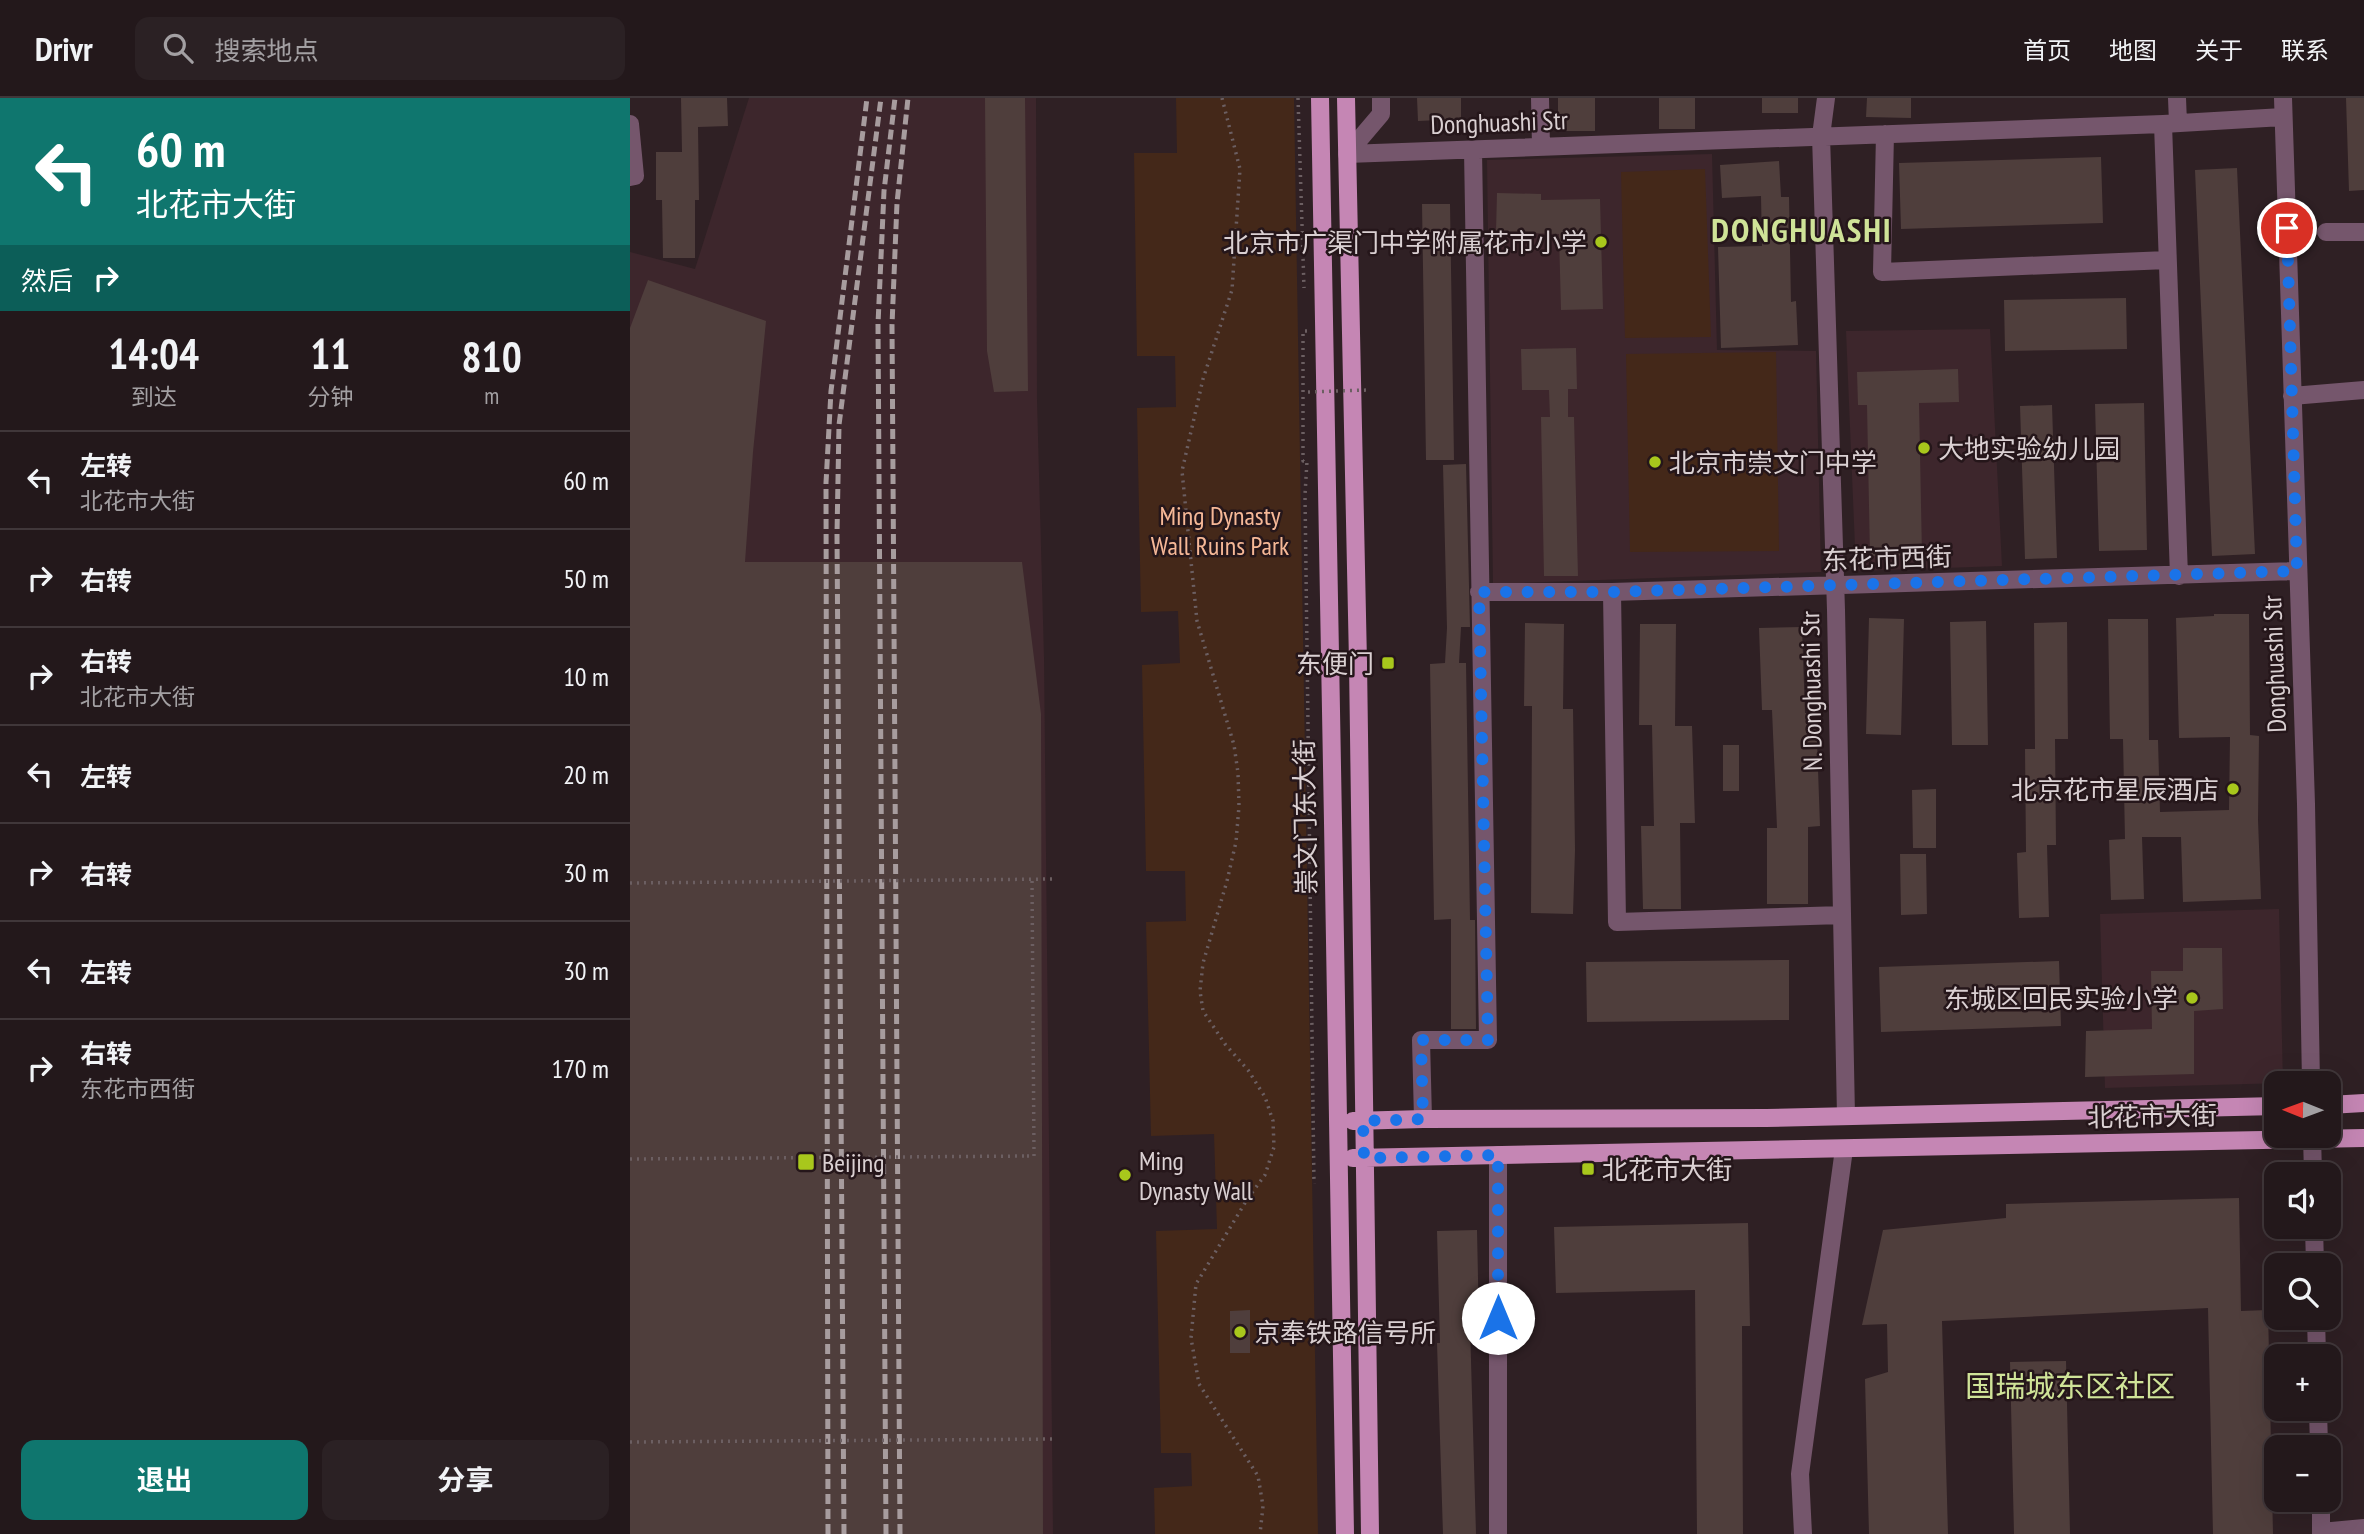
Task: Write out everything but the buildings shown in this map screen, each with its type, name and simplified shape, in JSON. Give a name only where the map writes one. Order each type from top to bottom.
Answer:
[{"type":"main road","name":"崇文门东大街","points":[[1320,98],[1328,639],[1341,1158],[1345,1534]]},
{"type":"main road","name":"崇文门东大街","points":[[1346,98],[1358,662],[1370,1534]]},
{"type":"main road","points":[[2342,1104],[2364,1103]]},
{"type":"main road","name":"北花市大街","points":[[1340,1122],[1423,1119],[1766,1118],[2264,1106]]},
{"type":"main road","name":"北花市大街","points":[[1341,1158],[2264,1138]]},
{"type":"main road","name":"北花市大街","points":[[2342,1138],[2364,1138]]},
{"type":"street","points":[[1347,154],[1381,114],[1381,98]]},
{"type":"street","points":[[1540,98],[1541,147]]},
{"type":"street","name":"N. Donghuashi Str","points":[[1826,98],[1821,136],[1836,586],[1846,1115]]},
{"type":"street","points":[[2177,98],[2170,124],[2167,260],[2179,576]]},
{"type":"street","name":"Donghuashi Str","points":[[2283,98],[2306,804],[2311,1071]]},
{"type":"street","name":"Donghuashi Str","points":[[1347,154],[2170,124],[2283,117]]},
{"type":"street","points":[[630,124],[633,176]]},
{"type":"street","points":[[1885,134],[1882,272],[2167,260]]},
{"type":"street","points":[[1423,1119],[1421,1040],[1488,1040],[1473,150]]},
{"type":"street","points":[[2326,232],[2364,232]]},
{"type":"street","points":[[2292,396],[2364,390]]},
{"type":"street","name":"东花市西街","points":[[1479,592],[1612,592],[2297,571]]},
{"type":"street","points":[[1612,592],[1617,922],[1842,915]]},
{"type":"street","points":[[1803,1534],[1800,1474],[1844,1149]]},
{"type":"street","points":[[1497,1534],[1498,1155]]},
{"type":"street","points":[[2321,1512],[2321,1533],[2364,1528]]},
{"type":"path","points":[[1222,98],[1240,169],[1232,290],[1203,379],[1182,471],[1197,621],[1234,745],[1239,806],[1236,842],[1203,963],[1200,991],[1203,1011],[1265,1097],[1273,1121],[1275,1147],[1265,1175],[1196,1284],[1191,1338],[1199,1384],[1258,1476],[1263,1506],[1260,1534]]},
{"type":"path","points":[[1298,98],[1304,290]]},
{"type":"path","points":[[1307,321],[1307,331],[1303,331],[1303,461],[1307,461],[1305,495],[1314,1184]]},
{"type":"path","points":[[1308,392],[1367,390]]},
{"type":"path","points":[[630,883],[1056,879]]},
{"type":"path","points":[[630,1159],[1034,1156],[1032,880]]},
{"type":"path","points":[[630,1442],[1057,1439]]},
{"type":"shaded area","points":[[749,98],[1036,98],[1037,400],[1044,657],[1053,1534],[630,1534],[630,252],[695,269]]},
{"type":"shaded area","name":"北京市崇文门中学","points":[[1712,154],[1717,350],[1816,351],[1821,572],[1493,584],[1487,160]]},
{"type":"shaded area","name":"大地实验幼儿园","points":[[1990,329],[2002,566],[1856,571],[1846,331]]},
{"type":"shaded area","name":"东城区回民实验小学","points":[[2279,909],[2283,1071],[2264,1071],[2264,1084],[2105,1088],[2100,914]]},
{"type":"green space","name":"Ming Dynasty Wall Ruins Park","points":[[1176,98],[1294,98],[1318,1534],[1155,1534],[1154,1488],[1192,1486],[1191,1453],[1161,1453],[1156,1231],[1217,1229],[1214,1134],[1151,1136],[1146,922],[1186,921],[1185,871],[1146,871],[1142,665],[1180,663],[1178,611],[1141,612],[1137,408],[1176,407],[1175,356],[1137,356],[1134,153],[1177,153]]},
{"type":"green space","points":[[1705,169],[1711,337],[1625,338],[1621,172]]},
{"type":"green space","points":[[1776,352],[1779,551],[1630,552],[1626,354]]},
{"type":"railway","points":[[828,1534],[826,483],[831,391],[867,98]]},
{"type":"railway","points":[[844,1534],[837,534],[839,425],[881,98]]},
{"type":"railway","points":[[886,1534],[878,324],[884,191],[895,98]]},
{"type":"railway","points":[[900,1534],[892,325],[897,203],[908,98]]},
{"type":"place","name":"北京市广渠门中学附属花市小学","points":[[1601,242]]},
{"type":"place","name":"大地实验幼儿园","points":[[1924,448]]},
{"type":"place","name":"北京市崇文门中学","points":[[1655,462]]},
{"type":"place","name":"东便门","points":[[1388,663]]},
{"type":"place","name":"北京花市星辰酒店","points":[[2233,789]]},
{"type":"place","name":"东城区回民实验小学","points":[[2192,998]]},
{"type":"place","name":"Beijing","points":[[806,1162]]},
{"type":"place","name":"北花市大街","points":[[1588,1169]]},
{"type":"place","name":"Ming Dynasty Wall","points":[[1125,1175]]},
{"type":"place","name":"京奉铁路信号所","points":[[1240,1332]]},
{"type":"district","name":"DONGHUASHI","points":[[1802,229]]},
{"type":"district","name":"国瑞城东区社区","points":[[2070,1385]]},
{"type":"route","points":[[1498,1318],[1498,1155],[1364,1158],[1363,1121],[1423,1119],[1421,1040],[1488,1040],[1479,592],[1612,592],[2297,571],[2287,228]]}]
